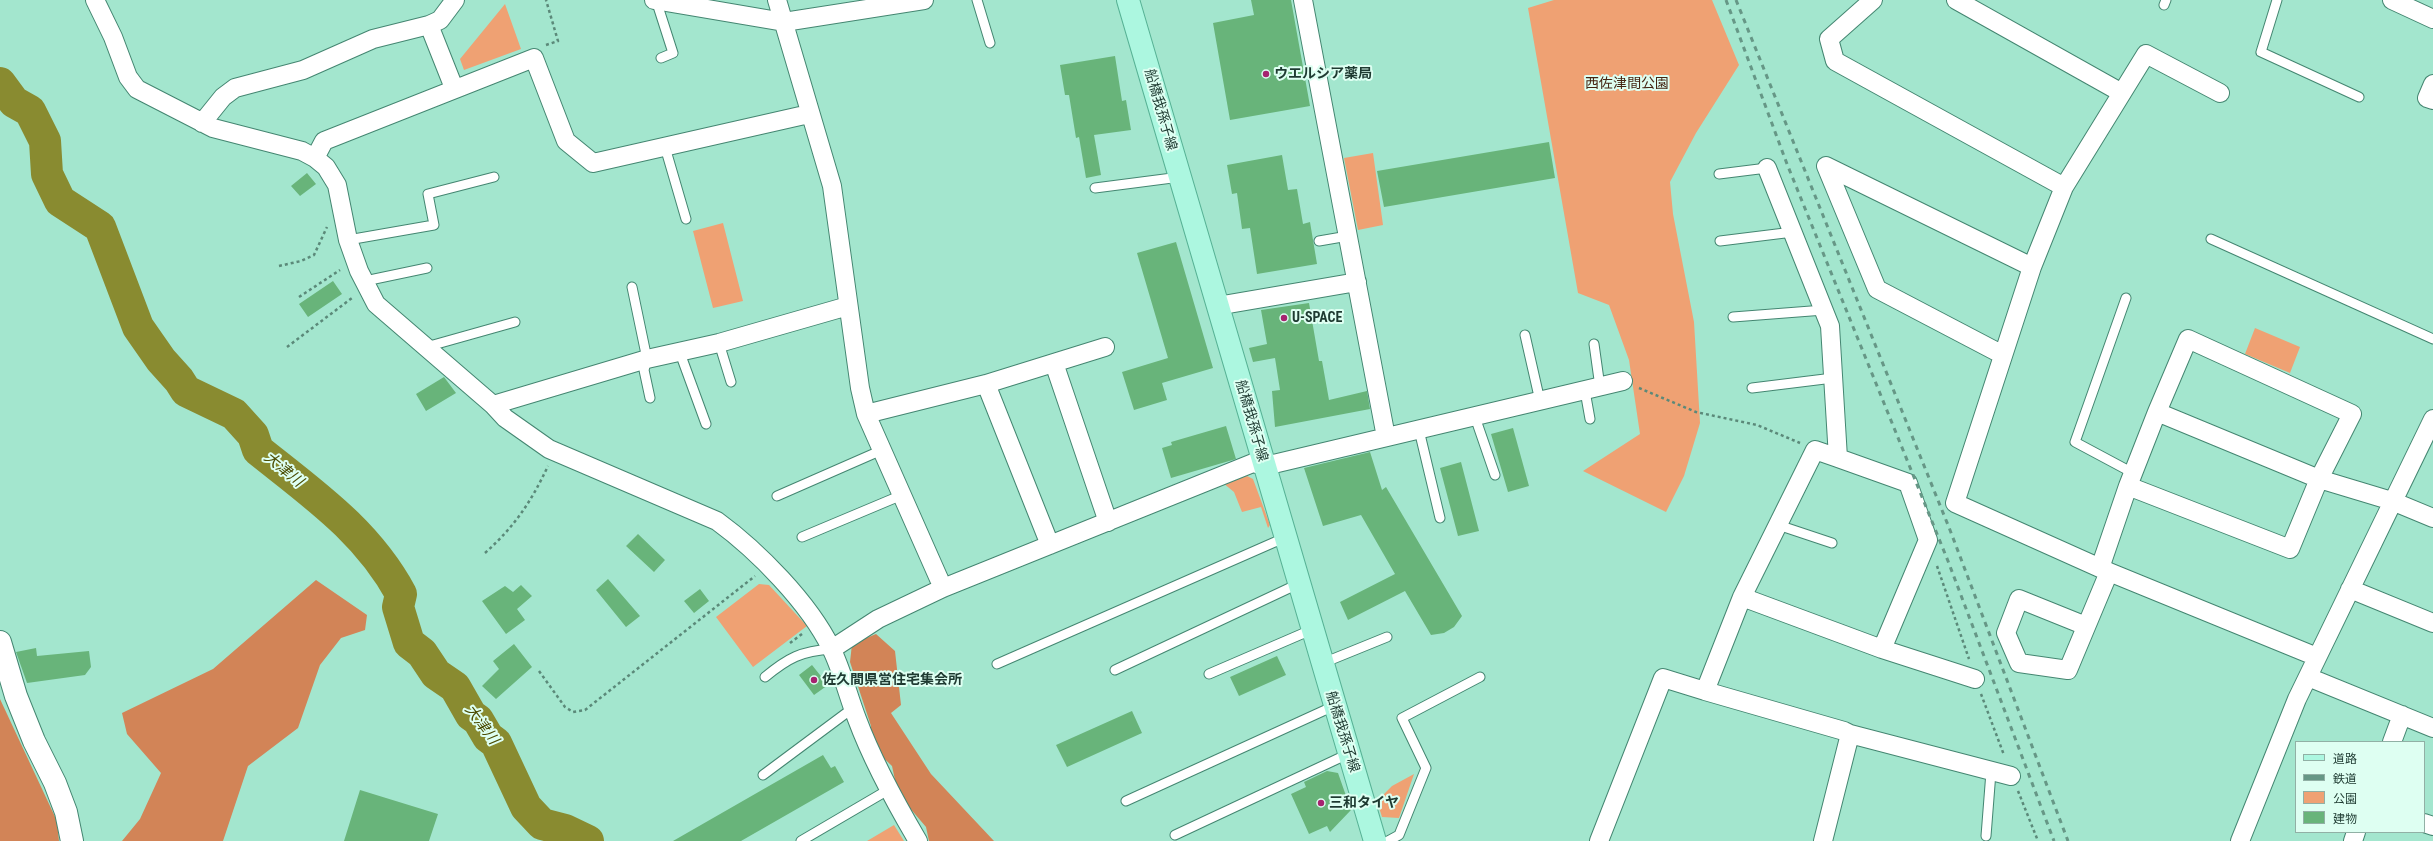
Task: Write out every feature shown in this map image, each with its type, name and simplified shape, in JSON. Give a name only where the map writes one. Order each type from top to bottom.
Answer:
[{"type":"main road","name":"船橋我孫子線","points":[[1128,0],[1265,466],[1311,630],[1375,841]]},
{"type":"street","points":[[94,0],[113,37],[128,77],[137,89],[202,123],[302,151],[315,158],[326,167],[337,185],[348,240],[355,260],[376,304],[493,405],[505,418],[550,449],[717,521],[741,538],[815,619],[832,649],[853,708],[888,790],[918,841]]},
{"type":"street","points":[[202,123],[223,97],[235,88],[303,70],[373,39],[429,25],[440,20],[455,0]]},
{"type":"street","points":[[656,0],[784,22],[924,0]]},
{"type":"street","points":[[777,0],[809,114],[832,186],[860,388],[866,414],[943,588]]},
{"type":"street","points":[[1302,0],[1386,437]]},
{"type":"street","points":[[1873,0],[1829,39],[1835,61],[2064,188]]},
{"type":"street","points":[[1956,0],[2122,93]]},
{"type":"street","points":[[2392,0],[2433,19]]},
{"type":"street","points":[[429,25],[454,88]]},
{"type":"street","points":[[2220,93],[2146,54],[2064,188],[2032,267],[1955,503],[2104,570],[2317,657]]},
{"type":"street","points":[[315,158],[324,141],[454,88],[534,58],[566,141],[593,163],[809,114]]},
{"type":"street","points":[[2433,84],[2427,98],[2433,100]]},
{"type":"street","points":[[2003,355],[1877,290],[1826,166],[2032,267]]},
{"type":"street","points":[[1768,168],[1830,326],[1838,458]]},
{"type":"street","points":[[1217,306],[1357,282]]},
{"type":"street","points":[[493,405],[647,359],[719,343],[848,306]]},
{"type":"street","points":[[2086,626],[2019,600],[2006,633],[2019,663],[2068,670],[2086,626],[2130,479],[2188,339],[2352,414],[2319,479],[2290,550],[2130,479]]},
{"type":"street","points":[[866,414],[986,384],[1105,347]]},
{"type":"street","points":[[1054,363],[1108,522]]},
{"type":"street","points":[[832,649],[878,620],[943,588],[1253,463],[1265,466],[1622,381]]},
{"type":"street","points":[[986,384],[1050,545]]},
{"type":"street","points":[[2157,412],[2319,479],[2392,501],[2433,518]]},
{"type":"street","points":[[2240,841],[2296,699],[2433,419]]},
{"type":"street","points":[[1705,691],[1742,597],[1815,450],[1908,483],[1928,540],[1882,649]]},
{"type":"street","points":[[2350,589],[2433,623]]},
{"type":"street","points":[[1742,597],[1882,649],[1976,679]]},
{"type":"street","points":[[0,642],[16,696],[34,741],[55,783],[66,812],[72,841]]},
{"type":"street","points":[[2308,677],[2433,728]]},
{"type":"street","points":[[1599,841],[1663,678],[1844,730],[1850,734],[2011,776]]},
{"type":"street","points":[[2392,741],[2402,715]]},
{"type":"street","points":[[1823,841],[1850,734]]},
{"type":"lane","points":[[656,0],[673,53],[661,58]]},
{"type":"lane","points":[[977,0],[990,43]]},
{"type":"lane","points":[[2277,0],[2261,52],[2359,97]]},
{"type":"lane","points":[[665,147],[686,219]]},
{"type":"lane","points":[[1719,174],[1768,168]]},
{"type":"lane","points":[[1095,188],[1180,177]]},
{"type":"lane","points":[[348,240],[434,225],[428,194],[494,178]]},
{"type":"lane","points":[[1720,241],[1793,232]]},
{"type":"lane","points":[[1319,241],[1348,236]]},
{"type":"lane","points":[[2211,238],[2433,339]]},
{"type":"lane","points":[[366,284],[427,268]]},
{"type":"lane","points":[[632,287],[647,359],[644,370],[650,398]]},
{"type":"lane","points":[[2126,298],[2075,442],[2130,479]]},
{"type":"lane","points":[[1733,317],[1824,310]]},
{"type":"lane","points":[[426,346],[515,322]]},
{"type":"lane","points":[[1525,335],[1540,401]]},
{"type":"lane","points":[[719,343],[731,382]]},
{"type":"lane","points":[[1590,419],[1594,344]]},
{"type":"lane","points":[[680,352],[706,424]]},
{"type":"lane","points":[[1752,388],[1833,378]]},
{"type":"lane","points":[[1475,417],[1495,475]]},
{"type":"lane","points":[[1419,430],[1440,518]]},
{"type":"lane","points":[[777,496],[882,450]]},
{"type":"lane","points":[[802,537],[902,495]]},
{"type":"lane","points":[[1778,525],[1832,543]]},
{"type":"lane","points":[[997,664],[1284,538]]},
{"type":"lane","points":[[1115,670],[1298,584]]},
{"type":"lane","points":[[1209,674],[1311,630]]},
{"type":"lane","points":[[1322,664],[1387,637]]},
{"type":"lane","points":[[764,677],[787,659],[819,650],[832,649]]},
{"type":"lane","points":[[1388,841],[1399,835],[1426,768],[1402,718],[1480,677]]},
{"type":"lane","points":[[1126,801],[1334,706]]},
{"type":"lane","points":[[764,775],[853,708]]},
{"type":"lane","points":[[1175,835],[1348,754]]},
{"type":"lane","points":[[1986,836],[1991,772]]},
{"type":"lane","points":[[801,841],[888,790]]},
{"type":"path","points":[[534,58],[536,48],[558,41],[546,0]]},
{"type":"path","points":[[279,266],[301,261],[314,255],[334,215],[344,215]]},
{"type":"path","points":[[299,297],[355,260]]},
{"type":"path","points":[[287,347],[366,284]]},
{"type":"path","points":[[1622,381],[1696,412],[1757,426],[1815,450]]},
{"type":"path","points":[[485,553],[504,535],[534,498],[551,460],[550,449]]},
{"type":"path","points":[[539,671],[565,707],[574,712],[585,710],[768,566]]},
{"type":"green space","name":"西佐津間公園","points":[[1554,0],[1712,0],[1739,65],[1696,133],[1670,182],[1673,214],[1694,322],[1700,423],[1684,476],[1666,512],[1583,471],[1640,434],[1629,360],[1609,305],[1578,293],[1528,8]]},
{"type":"green space","points":[[505,4],[521,49],[464,70],[460,59]]},
{"type":"green space","points":[[1373,153],[1383,225],[1358,230],[1344,158]]},
{"type":"green space","points":[[723,223],[743,301],[713,308],[693,231]]},
{"type":"green space","points":[[2255,328],[2300,347],[2290,373],[2245,354]]},
{"type":"green space","points":[[1247,476],[1253,479],[1270,525],[1268,528],[1261,507],[1242,512],[1234,492],[1223,483]]},
{"type":"green space","points":[[759,584],[769,585],[807,626],[753,667],[716,617]]},
{"type":"green space","points":[[1414,774],[1399,818],[1382,817],[1377,801],[1392,786]]},
{"type":"green space","points":[[894,825],[904,841],[867,841]]},
{"type":"shaded area","points":[[316,580],[367,615],[365,630],[341,638],[320,665],[298,728],[248,766],[223,841],[122,841],[140,819],[161,773],[127,734],[122,713],[213,669]]},
{"type":"shaded area","points":[[876,634],[895,651],[901,705],[891,713],[931,774],[994,841],[929,841],[926,827],[898,794],[892,766],[871,746],[871,726],[850,662],[852,644]]},
{"type":"shaded area","points":[[0,699],[57,821],[59,841],[0,841]]},
{"type":"building","points":[[1251,0],[1291,0],[1310,106],[1230,120],[1213,23],[1254,15]]},
{"type":"building","points":[[1115,56],[1122,101],[1126,100],[1131,130],[1094,135],[1101,175],[1086,178],[1079,137],[1076,138],[1069,95],[1065,95],[1060,65]]},
{"type":"building","points":[[1549,142],[1555,178],[1384,207],[1377,171]]},
{"type":"building","points":[[1282,155],[1288,190],[1297,189],[1303,224],[1310,222],[1317,264],[1257,274],[1250,228],[1242,229],[1237,193],[1232,194],[1227,165]]},
{"type":"building","points":[[307,173],[316,184],[300,196],[291,186]]},
{"type":"building","points":[[1176,242],[1213,368],[1162,383],[1167,400],[1134,410],[1122,372],[1168,358],[1137,253]]},
{"type":"building","points":[[333,281],[342,294],[308,317],[299,304]]},
{"type":"building","points":[[1309,303],[1319,361],[1322,361],[1329,400],[1367,391],[1370,409],[1275,427],[1272,391],[1280,390],[1275,358],[1253,362],[1249,348],[1267,344],[1261,310]]},
{"type":"building","points":[[444,377],[456,393],[426,411],[416,394]]},
{"type":"building","points":[[1226,426],[1236,459],[1171,478],[1162,448],[1172,445],[1171,442]]},
{"type":"building","points":[[1513,428],[1529,486],[1508,492],[1491,434]]},
{"type":"building","points":[[1370,452],[1382,490],[1386,487],[1462,616],[1454,627],[1444,633],[1431,635],[1405,591],[1348,620],[1340,602],[1395,574],[1361,515],[1323,526],[1304,468]]},
{"type":"building","points":[[1461,462],[1479,531],[1458,536],[1440,468]]},
{"type":"building","points":[[638,534],[665,560],[654,572],[626,546]]},
{"type":"building","points":[[608,579],[640,616],[626,627],[596,590]]},
{"type":"building","points":[[521,585],[532,596],[517,609],[525,620],[506,634],[482,601],[505,586],[513,592]]},
{"type":"building","points":[[700,589],[709,601],[694,613],[684,601]]},
{"type":"building","points":[[514,644],[532,667],[496,699],[482,686],[499,669],[493,661]]},
{"type":"building","points":[[36,648],[37,656],[89,651],[91,667],[85,675],[27,683],[16,652]]},
{"type":"building","points":[[1277,656],[1286,675],[1239,696],[1230,677]]},
{"type":"building","points":[[812,665],[828,685],[814,695],[799,675]]},
{"type":"building","points":[[1132,711],[1142,733],[1067,767],[1056,745]]},
{"type":"building","points":[[823,755],[831,768],[835,766],[844,782],[741,841],[673,841]]},
{"type":"building","points":[[1327,771],[1338,773],[1351,810],[1330,832],[1327,826],[1309,834],[1291,794],[1306,787],[1304,782]]},
{"type":"building","points":[[360,790],[438,814],[429,841],[344,841]]},
{"type":"waterway","name":"大津川","points":[[0,83],[14,102],[30,111],[45,141],[47,174],[60,201],[100,227],[138,327],[161,360],[179,380],[186,391],[234,414],[253,435],[258,450],[318,498],[355,532],[372,551],[401,594],[398,607],[409,643],[422,653],[436,674],[455,687],[471,715],[478,720],[488,737],[496,743],[526,807],[542,824],[565,830],[588,841]]},
{"type":"railway","points":[[1726,0],[1787,164],[1948,561],[2054,841]]},
{"type":"railway","points":[[1736,0],[1950,530],[2068,841]]},
{"type":"place","name":"ウエルシア薬局","points":[[1266,74]]},
{"type":"place","name":"U-SPACE","points":[[1284,318]]},
{"type":"place","name":"佐久間県営住宅集会所","points":[[814,680]]},
{"type":"place","name":"三和タイヤ","points":[[1321,803]]}]
